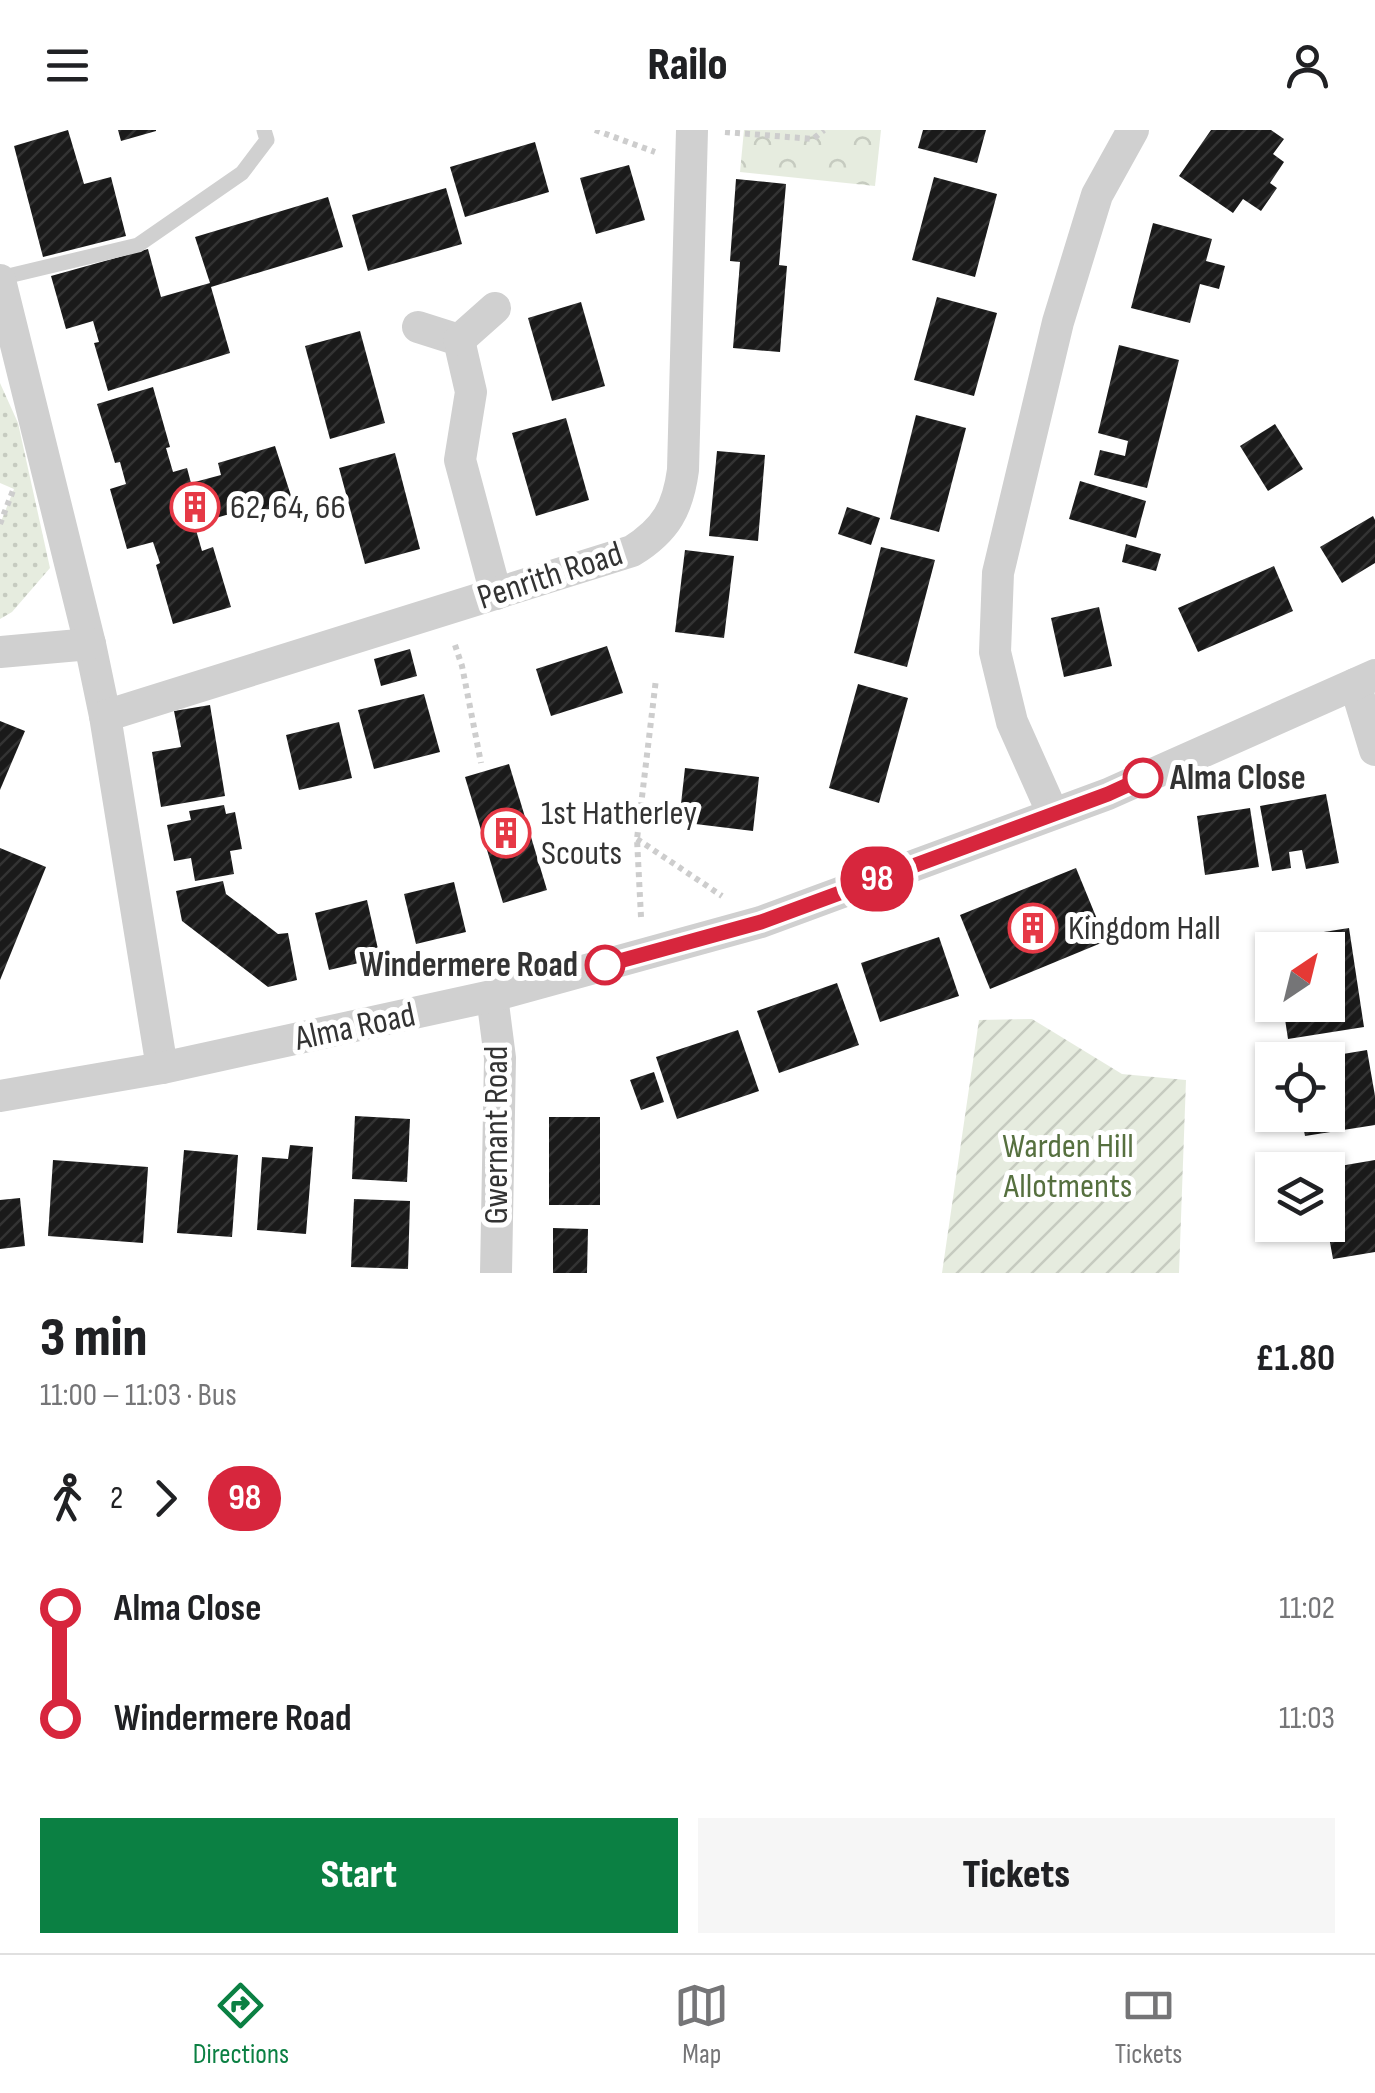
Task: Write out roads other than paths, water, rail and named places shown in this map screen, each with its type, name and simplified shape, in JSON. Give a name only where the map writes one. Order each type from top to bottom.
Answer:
[{"type":"street","name":"Penrith Road","points":[[105,716],[632,551],[648,542],[671,514],[684,470],[692,130]]},
{"type":"street","points":[[1054,814],[1012,722],[995,652],[998,573],[1058,322],[1097,195],[1134,130]]},
{"type":"street","points":[[0,279],[105,716],[162,1068]]},
{"type":"street","points":[[459,340],[495,308]]},
{"type":"street","points":[[418,327],[459,340]]},
{"type":"street","points":[[459,340],[471,392],[460,460],[496,594]]},
{"type":"street","points":[[0,652],[90,644]]},
{"type":"street","points":[[1365,679],[1375,750]]},
{"type":"street","name":"Alma Road","points":[[0,1096],[162,1068],[492,996],[761,922],[1108,794],[1365,679]]},
{"type":"street","name":"Gwernant Road","points":[[492,996],[500,1058],[496,1273]]},
{"type":"lane","points":[[0,279],[138,245],[242,173],[268,140],[264,130]]},
{"type":"place","name":"62, 64, 66","points":[[195,507]]},
{"type":"place","name":"Alma Close","points":[[1143,778]]},
{"type":"place","name":"1st Hatherley Scouts","points":[[506,833]]},
{"type":"place","name":"Kingdom Hall","points":[[1033,928]]},
{"type":"place","name":"Windermere Road","points":[[605,965]]},
{"type":"park label","name":"Warden Hill Allotments","points":[[1068,1166]]}]
